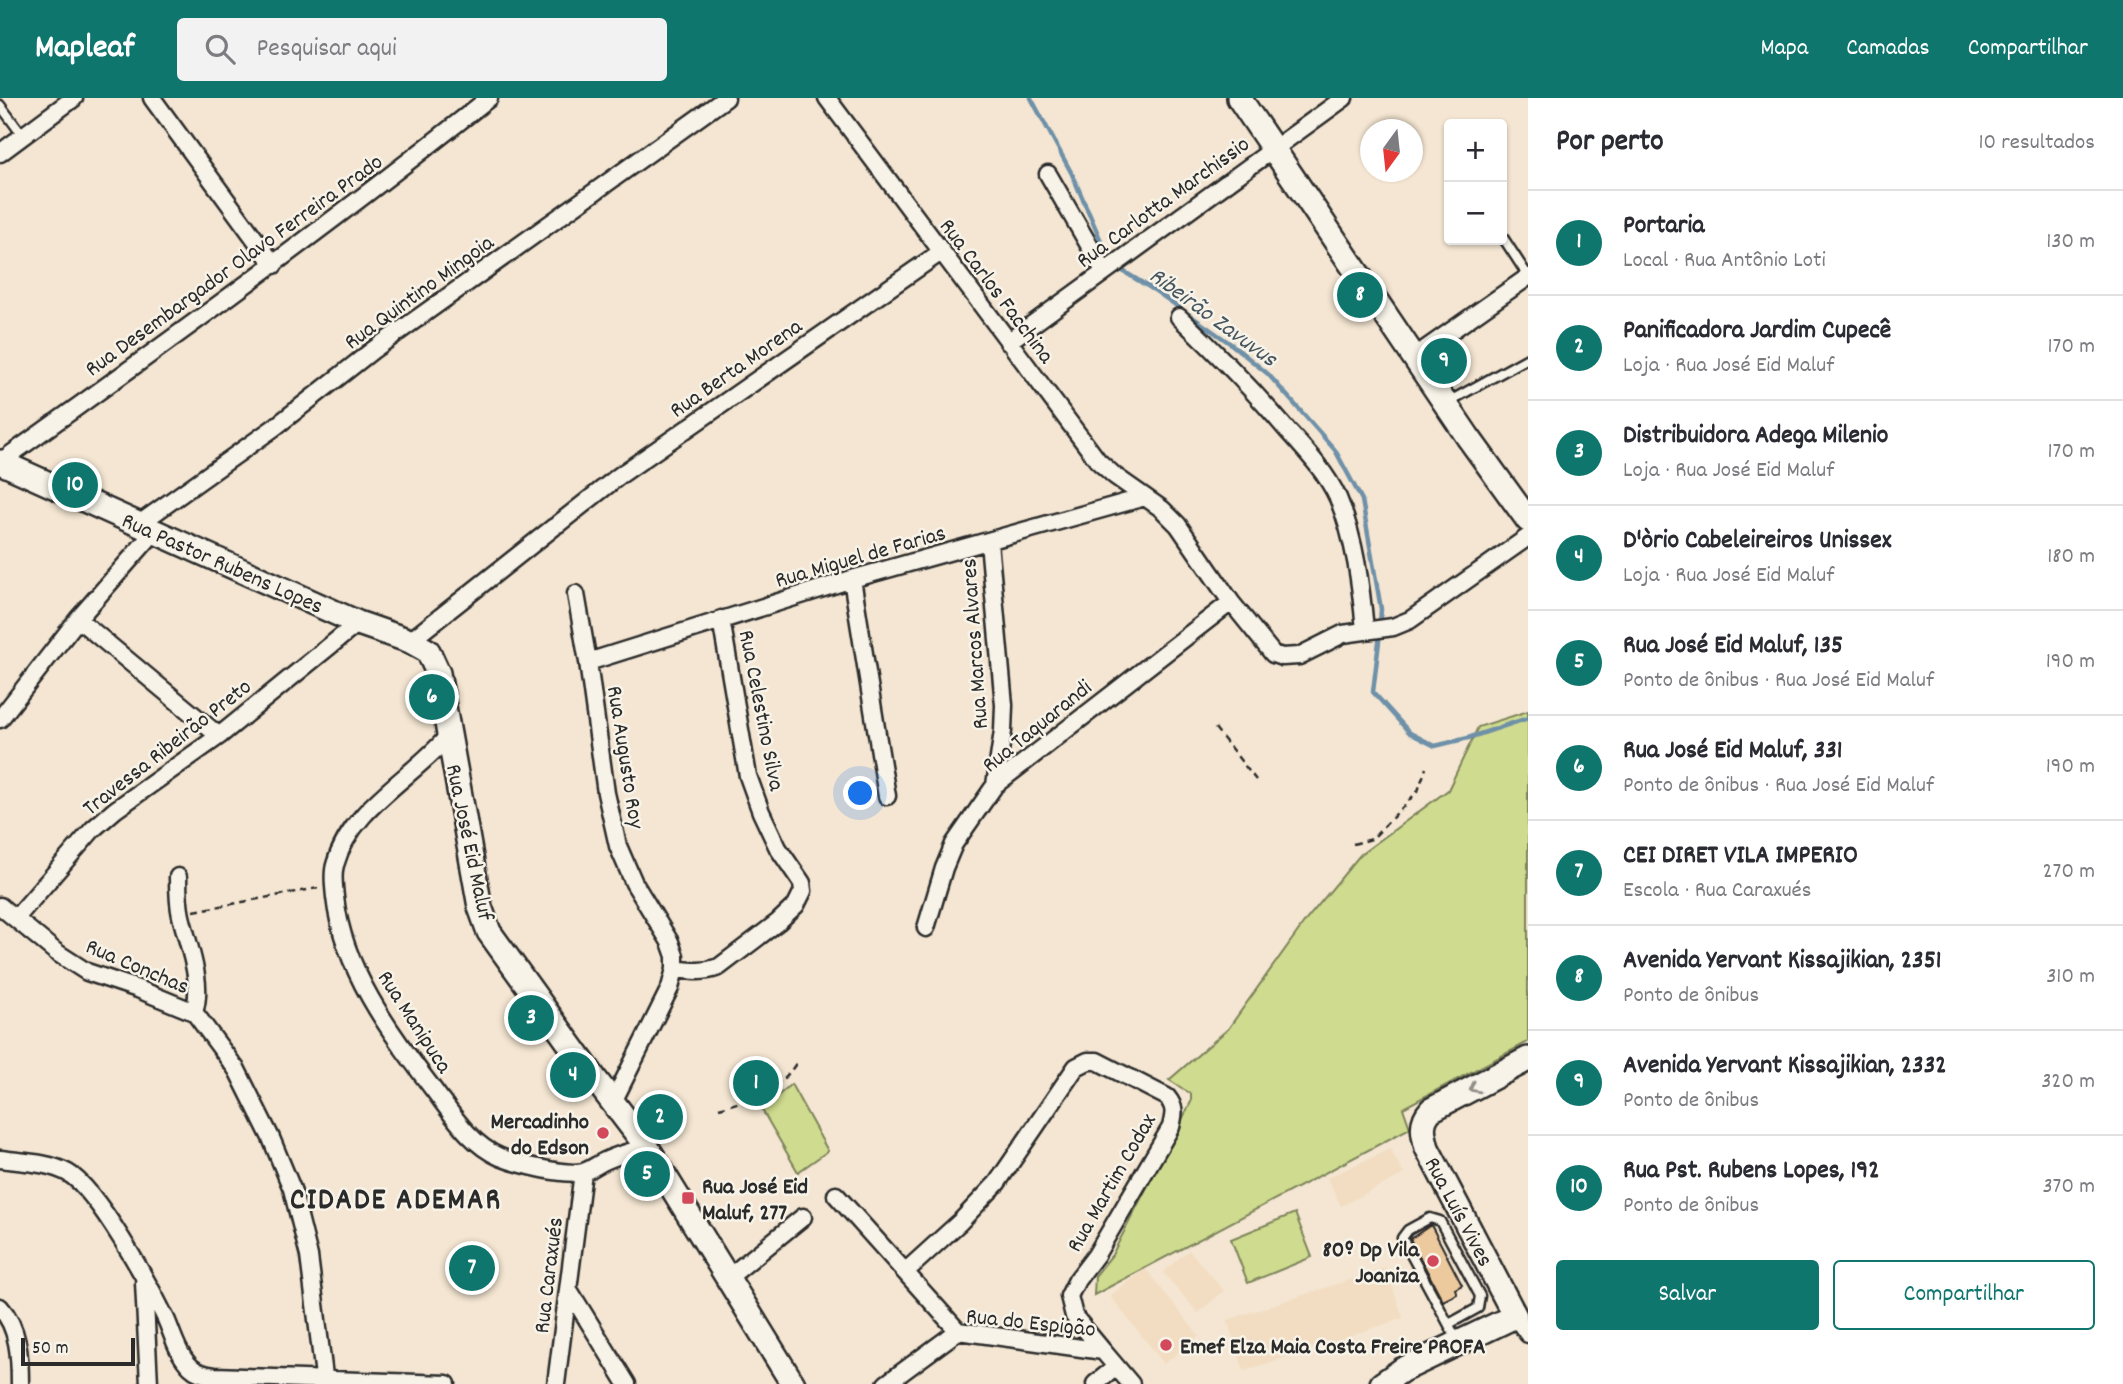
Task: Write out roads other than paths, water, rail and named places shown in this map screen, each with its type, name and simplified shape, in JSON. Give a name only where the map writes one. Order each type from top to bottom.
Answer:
[{"type":"street","points":[[0,153],[75,98]]},
{"type":"street","points":[[152,98],[274,265]]},
{"type":"street","name":"Rua Desembargador Olavo Ferreira Prado","points":[[0,462],[274,265],[489,98]]},
{"type":"street","name":"Rua Quintino Mingoia","points":[[0,719],[147,527],[373,351],[726,98]]},
{"type":"street","name":"Rua Carlos Facchina","points":[[827,98],[1098,461],[1162,509],[1178,525],[1231,601],[1273,654],[1282,657],[1298,656],[1343,634],[1370,629]]},
{"type":"street","points":[[1239,98],[1528,520]]},
{"type":"street","name":"Rua Carlotta Marchissio","points":[[1008,342],[1344,98]]},
{"type":"street","points":[[1048,174],[1104,271]]},
{"type":"street","name":"Rua Berta Morena","points":[[410,642],[619,476],[941,252]]},
{"type":"street","points":[[1415,357],[1528,277]]},
{"type":"street","points":[[1179,317],[1258,396],[1323,471],[1338,498],[1349,534],[1370,629],[1393,627],[1410,620],[1528,537]]},
{"type":"street","name":"Rua Pastor Rubens Lopes","points":[[0,462],[358,623],[410,642]]},
{"type":"street","name":"Rua Miguel de Farias","points":[[589,662],[852,579],[1145,497]]},
{"type":"street","name":"Rua Marcos Alvares","points":[[989,542],[1004,705],[995,785]]},
{"type":"street","points":[[852,579],[887,796]]},
{"type":"street","name":"Rua Augusto Roy","points":[[576,594],[589,662],[606,793],[618,846],[634,883],[660,923],[675,962]]},
{"type":"street","name":"Rua Taquarandi","points":[[926,928],[954,844],[995,785],[1231,601]]},
{"type":"street","points":[[78,619],[219,736]]},
{"type":"street","name":"Rua Celestino Silva","points":[[675,962],[695,972],[719,967],[778,922],[796,905],[803,891],[803,883],[778,848],[748,776],[721,619]]},
{"type":"street","name":"Travessa Ribeirão Preto","points":[[16,918],[93,829],[115,810],[219,736],[358,623]]},
{"type":"street","name":"Rua José Eid Maluf","points":[[410,642],[428,650],[435,662],[480,907],[489,932],[648,1147],[793,1384]]},
{"type":"street","name":"Rua Manipuca","points":[[449,735],[435,752],[367,811],[348,836],[334,869],[337,916],[370,998],[395,1038],[461,1126],[479,1145],[499,1156],[565,1172],[583,1172]]},
{"type":"street","points":[[178,877],[181,914],[198,993],[194,1012],[236,1070],[271,1138],[292,1189],[309,1256],[325,1382]]},
{"type":"street","name":"Rua Conchas","points":[[0,906],[56,952],[87,972],[194,1012]]},
{"type":"street","points":[[613,1102],[670,988],[675,962]]},
{"type":"street","name":"Rua Martim Codax","points":[[905,1272],[960,1222],[997,1183],[1076,1067],[1088,1061],[1097,1061],[1167,1097],[1173,1105],[1174,1113],[1171,1127],[1069,1296],[1074,1316],[1103,1350]]},
{"type":"street","name":"Rua Luís Vives","points":[[1522,1325],[1427,1148],[1424,1121],[1431,1110],[1526,1064]]},
{"type":"street","points":[[583,1172],[606,1160],[648,1147]]},
{"type":"street","points":[[0,1159],[48,1165],[69,1174],[90,1192],[144,1276],[182,1356],[192,1369],[215,1376],[325,1382],[447,1384]]},
{"type":"street","name":"Rua Caraxués","points":[[556,1384],[583,1172]]},
{"type":"street","points":[[835,1195],[958,1332]]},
{"type":"street","points":[[728,1278],[803,1217]]},
{"type":"street","points":[[144,1276],[149,1384]]},
{"type":"street","points":[[569,1290],[627,1384]]},
{"type":"street","points":[[0,1307],[6,1314],[15,1336],[20,1358],[20,1384]]},
{"type":"street","points":[[1382,1384],[1405,1377],[1454,1334],[1522,1325]]},
{"type":"street","name":"Rua do Espigão","points":[[886,1384],[958,1332],[1103,1350],[1131,1384]]},
{"type":"street","points":[[1095,1384],[1116,1367]]},
{"type":"lane","points":[[0,105],[23,136]]},
{"type":"lane","points":[[1507,244],[1528,277]]},
{"type":"lane","points":[[1446,403],[1528,358]]},
{"type":"lane","points":[[1430,1218],[1440,1221],[1480,1296],[1478,1308],[1454,1334],[1402,1238],[1408,1230],[1430,1218]]},
{"type":"waterway","name":"Ribeirão Zavuvus","points":[[1031,98],[1072,174],[1104,248]]},
{"type":"waterway","name":"Ribeirão Zavuvus","points":[[1118,268],[1231,344],[1268,374],[1335,450],[1362,500],[1381,609],[1380,625]]},
{"type":"waterway","name":"Ribeirão Zavuvus","points":[[1380,633],[1373,692],[1410,733],[1435,746],[1528,718]]},
{"type":"place","name":"Avenida Yervant Kissajikian, 2351","points":[[1360,295]]},
{"type":"place","name":"Avenida Yervant Kissajikian, 2332","points":[[1444,361]]},
{"type":"place","name":"Rua Pst. Rubens Lopes, 192","points":[[75,485]]},
{"type":"place","name":"Rua José Eid Maluf, 331","points":[[432,697]]},
{"type":"place","name":"Distribuidora Adega Milenio","points":[[531,1018]]},
{"type":"place","name":"D'òrio Cabeleireiros Unissex","points":[[573,1075]]},
{"type":"place","name":"Portaria","points":[[756,1083]]},
{"type":"place","name":"Panificadora Jardim Cupecê","points":[[660,1117]]},
{"type":"place","name":"Mercadinho do Edson","points":[[603,1133]]},
{"type":"place","name":"Rua José Eid Maluf, 135","points":[[647,1174]]},
{"type":"place","name":"Rua José Eid Maluf, 277","points":[[688,1198]]},
{"type":"place","name":"80º Dp Vila Joaniza","points":[[1433,1261]]},
{"type":"place","name":"CEI DIRET VILA IMPERIO","points":[[472,1268]]},
{"type":"place","name":"Emef Elza Maia Costa Freire PROFA","points":[[1166,1345]]},
{"type":"district","name":"CIDADE ADEMAR","points":[[396,1198]]}]
